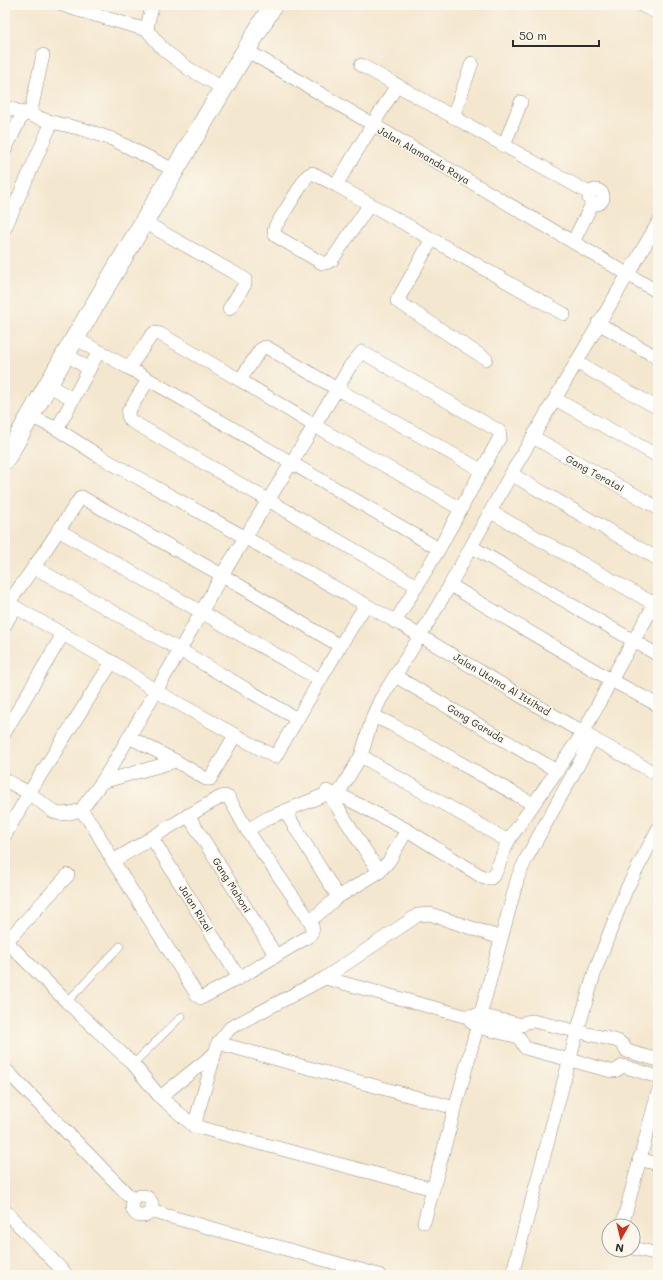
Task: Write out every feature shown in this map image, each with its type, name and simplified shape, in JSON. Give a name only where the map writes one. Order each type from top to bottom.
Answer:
[{"type":"main road","points":[[5,460],[75,338],[272,5]]},
{"type":"street","points":[[64,5],[80,7],[147,30],[164,50],[189,69],[223,88]]},
{"type":"street","points":[[147,30],[153,5]]},
{"type":"street","points":[[643,6],[658,13]]},
{"type":"street","name":"Jalan Alamanda Raya","points":[[246,50],[658,292]]},
{"type":"street","points":[[5,150],[26,114],[43,55]]},
{"type":"street","points":[[453,117],[472,63]]},
{"type":"street","points":[[361,65],[504,146],[590,198],[573,242]]},
{"type":"street","points":[[336,185],[397,85]]},
{"type":"street","points":[[504,146],[521,102]]},
{"type":"street","points":[[5,107],[112,139],[174,170]]},
{"type":"street","points":[[5,228],[52,122]]},
{"type":"street","points":[[370,204],[332,260],[326,263],[322,263],[276,236],[274,233],[275,227],[307,176],[312,173],[370,204],[564,314]]},
{"type":"street","points":[[144,222],[244,279],[245,284],[229,309]]},
{"type":"street","points":[[248,830],[268,818],[332,793],[361,756],[373,716],[380,700],[417,635],[450,585],[472,547],[511,474],[598,323],[623,272],[657,225]]},
{"type":"street","points":[[432,239],[396,301],[486,359]]},
{"type":"street","points":[[598,323],[658,358]]},
{"type":"street","points":[[129,368],[151,336],[157,333],[240,380],[315,426],[461,509]]},
{"type":"street","points":[[75,338],[439,549]]},
{"type":"street","points":[[240,380],[260,350],[265,347],[268,348],[337,389],[481,470]]},
{"type":"street","points":[[57,429],[99,351]]},
{"type":"street","points":[[5,780],[29,793],[54,812],[70,814],[83,812],[129,737],[244,538],[290,463],[315,426],[350,366],[362,352],[499,431],[500,437],[439,549],[417,586],[399,624]]},
{"type":"street","points":[[66,354],[89,369]]},
{"type":"street","points":[[576,362],[658,408]]},
{"type":"street","points":[[148,380],[128,412],[129,418],[417,586]]},
{"type":"street","points":[[48,385],[73,399]]},
{"type":"street","points":[[555,399],[658,456]]},
{"type":"street","name":"Jalan Utama Al Ittihad","points":[[30,416],[57,429],[99,456],[399,624],[658,775]]},
{"type":"street","name":"Gang Teratai","points":[[533,437],[658,508]]},
{"type":"street","points":[[511,474],[658,559]]},
{"type":"street","points":[[5,625],[10,603],[81,497],[222,575],[340,646]]},
{"type":"street","points":[[424,1222],[520,871],[588,735],[611,680],[657,603],[491,512]]},
{"type":"street","points":[[58,530],[320,680]]},
{"type":"street","points":[[472,547],[658,655]]},
{"type":"street","points":[[34,567],[180,650],[296,719]]},
{"type":"street","points":[[450,585],[611,680],[658,705]]},
{"type":"street","points":[[10,603],[112,662],[156,691],[275,757],[296,719],[365,606]]},
{"type":"street","points":[[5,732],[63,634]]},
{"type":"street","points":[[5,835],[29,793],[112,662]]},
{"type":"street","name":"Gang Garuda","points":[[395,676],[557,771]]},
{"type":"street","points":[[373,716],[533,804]]},
{"type":"street","points":[[129,737],[176,761],[206,779],[210,779],[235,735]]},
{"type":"street","points":[[332,793],[407,830],[488,879],[495,874],[508,841],[533,804],[557,771],[588,735]]},
{"type":"street","points":[[361,756],[508,841]]},
{"type":"street","points":[[102,782],[176,761]]},
{"type":"street","points":[[332,793],[355,836],[379,872]]},
{"type":"street","points":[[83,812],[94,827],[113,861],[199,998],[206,997],[311,934],[313,926],[310,921],[248,830],[229,798],[225,796],[220,797],[188,815],[113,861]]},
{"type":"street","points":[[285,811],[338,897]]},
{"type":"street","name":"Gang Mahoni","points":[[188,815],[276,956]]},
{"type":"street","points":[[512,1275],[577,1032],[596,968],[626,890],[658,829]]},
{"type":"street","points":[[310,921],[338,897],[379,872],[389,861],[407,830]]},
{"type":"street","name":"Jalan Rizal","points":[[152,838],[239,978]]},
{"type":"street","points":[[68,875],[6,943],[133,1064],[160,1097],[194,1126],[433,1189]]},
{"type":"street","points":[[160,1097],[216,1049],[230,1028],[325,978],[418,915],[430,914],[501,938]]},
{"type":"street","points":[[325,978],[520,1031]]},
{"type":"street","points":[[520,1031],[526,1022],[533,1021],[618,1041],[627,1051],[658,1060]]},
{"type":"street","points":[[520,1031],[525,1048],[611,1071],[623,1066],[658,1077]]},
{"type":"street","points":[[216,1049],[455,1108]]},
{"type":"street","points":[[194,1126],[216,1049]]},
{"type":"street","points":[[623,1066],[627,1051]]},
{"type":"street","points":[[5,1068],[134,1201],[132,1208],[137,1214],[144,1215],[150,1211],[363,1273],[379,1275]]},
{"type":"street","points":[[624,1218],[658,1092]]},
{"type":"street","points":[[639,1159],[658,1164]]},
{"type":"street","points":[[5,1211],[67,1275]]},
{"type":"street","points":[[641,1250],[658,1254]]},
{"type":"lane","points":[[67,1002],[120,946]]},
{"type":"lane","points":[[133,1064],[182,1016]]}]
